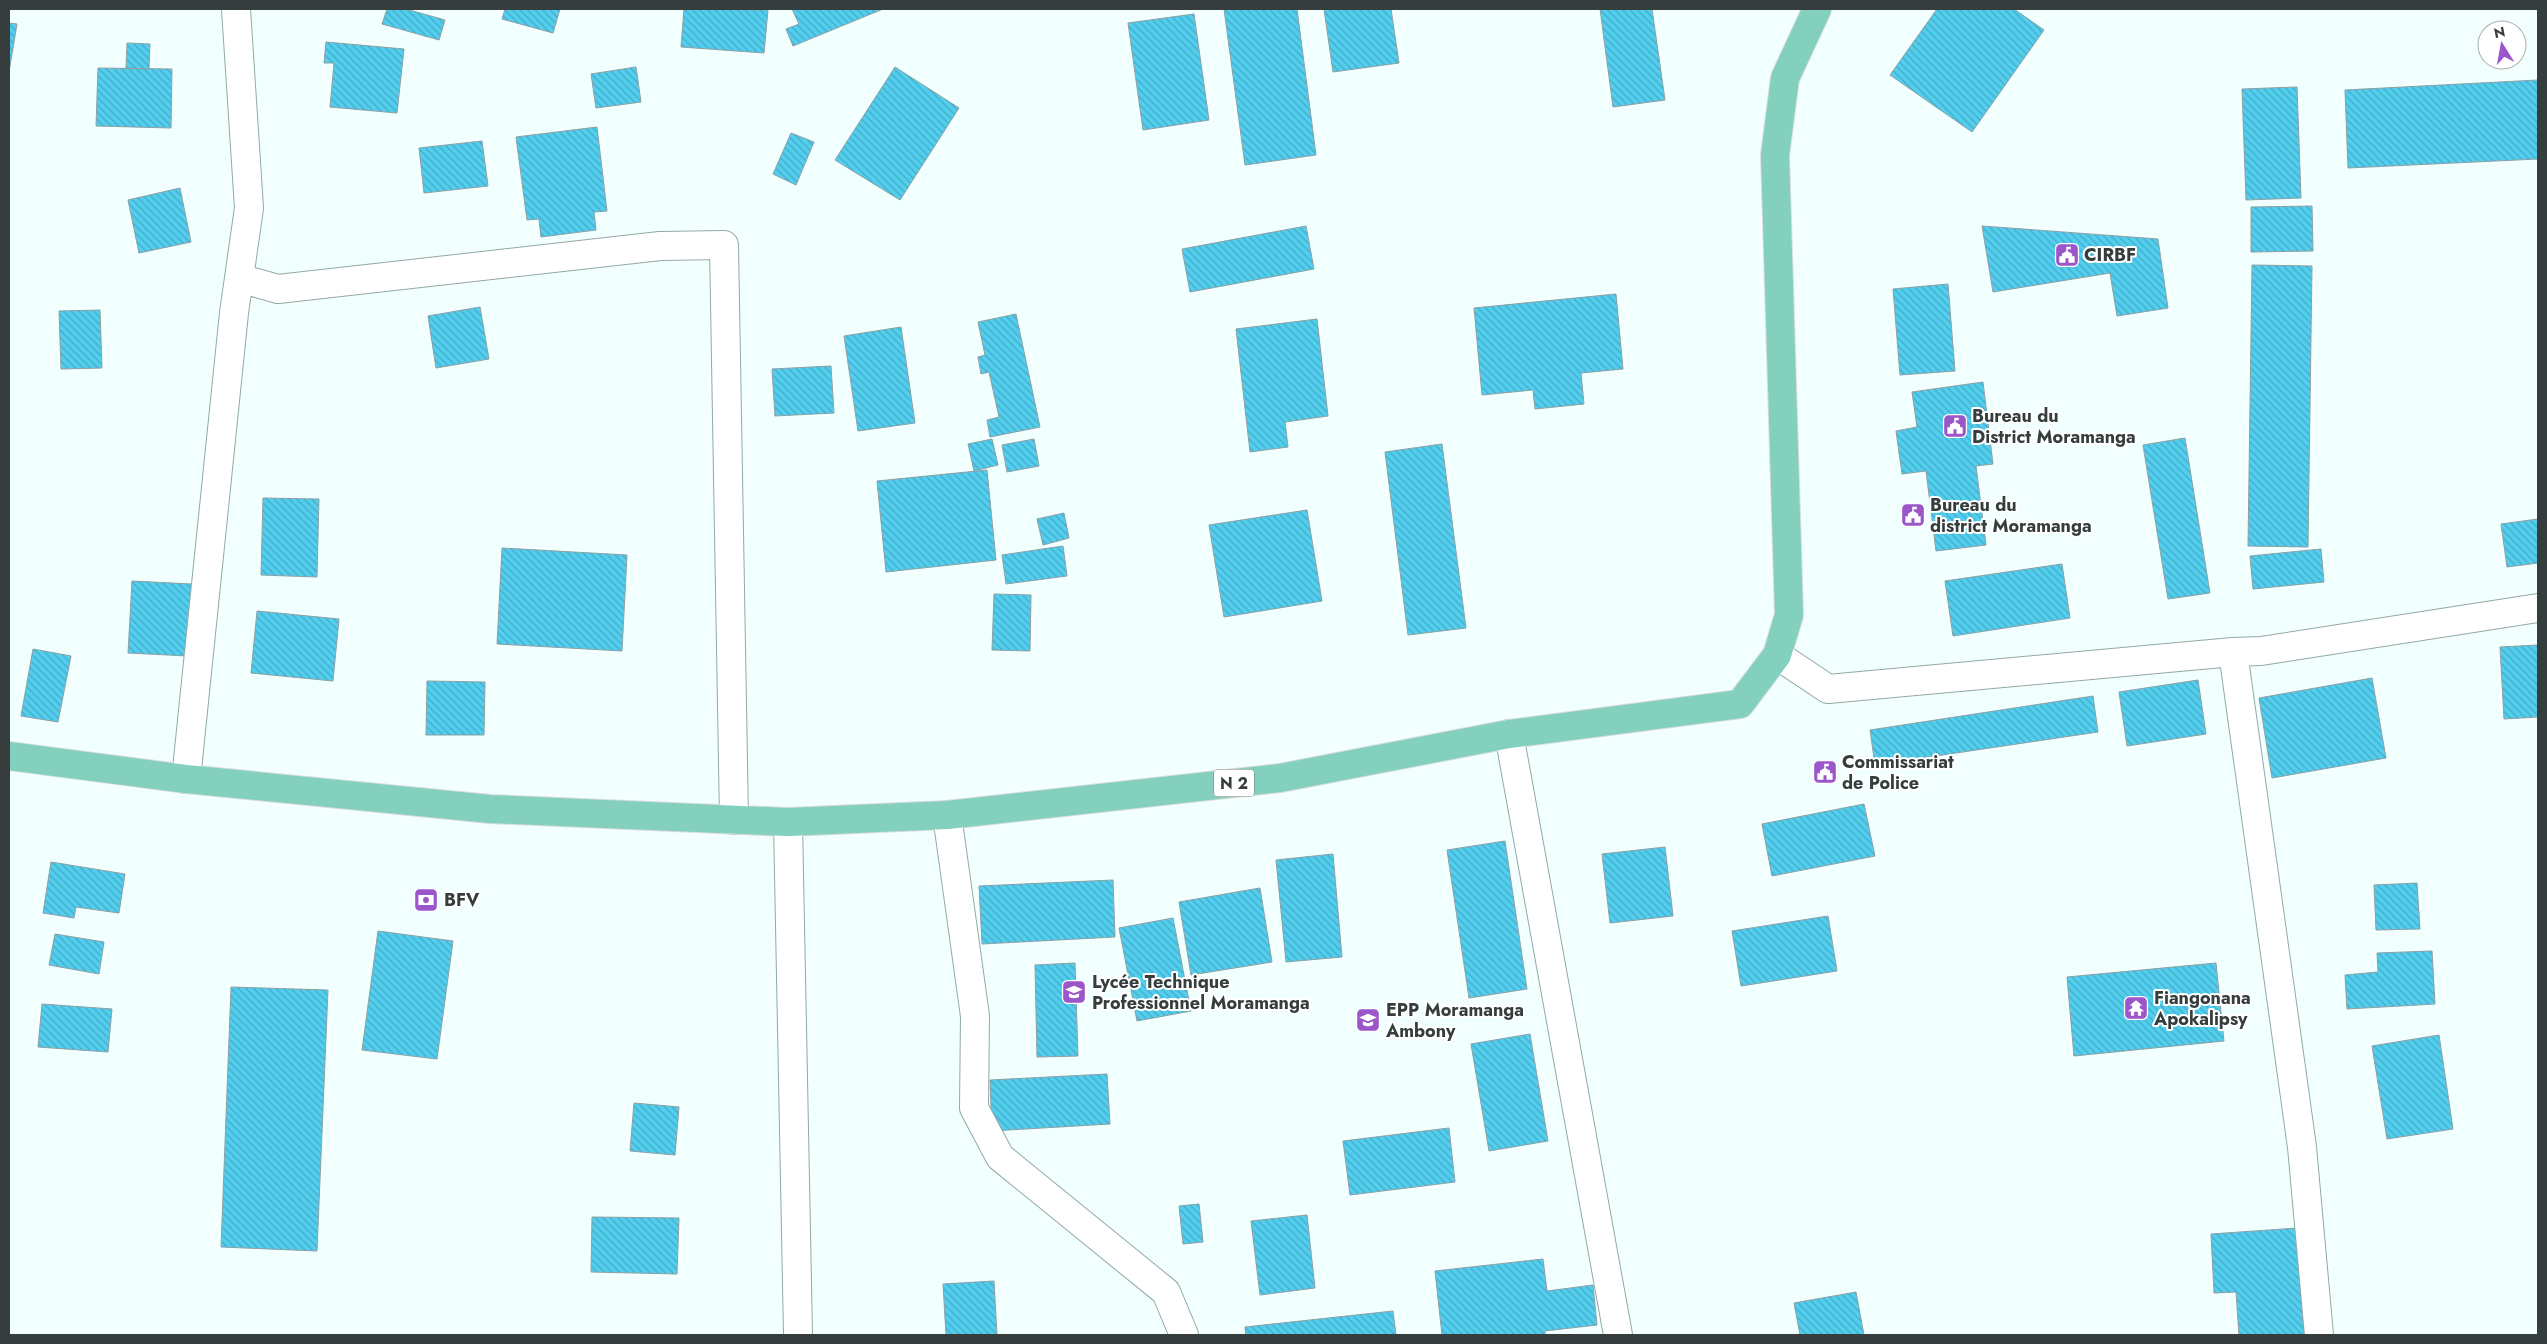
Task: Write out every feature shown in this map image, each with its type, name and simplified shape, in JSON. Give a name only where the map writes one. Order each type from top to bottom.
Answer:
[{"type":"main road","name":"N 2","points":[[9,756],[186,779],[490,809],[788,822],[947,815],[1280,778],[1509,734],[1740,704],[1777,655],[1790,615],[1774,155],[1785,78],[1818,9]]},
{"type":"street","points":[[186,779],[239,278],[249,208],[236,9]]},
{"type":"street","points":[[239,278],[278,289],[660,246],[724,245],[734,820]]},
{"type":"street","points":[[1777,655],[1828,689],[2233,652],[2261,652],[2538,608]]},
{"type":"street","points":[[2233,652],[2302,1147],[2319,1335]]},
{"type":"street","points":[[1509,734],[1618,1335]]},
{"type":"street","points":[[947,815],[974,1016],[974,1108],[1000,1158],[1166,1292],[1184,1335]]},
{"type":"street","points":[[788,822],[798,1335]]},
{"type":"building","points":[[387,9],[406,9],[445,20],[439,40],[382,24]]},
{"type":"building","points":[[505,9],[560,9],[553,33],[502,19]]},
{"type":"building","points":[[684,9],[768,10],[764,53],[681,47]]},
{"type":"building","points":[[792,9],[883,9],[793,46],[786,29],[799,24]]},
{"type":"building","points":[[1224,9],[1297,9],[1316,155],[1245,165]]},
{"type":"building","points":[[1324,9],[1391,9],[1399,63],[1333,72]]},
{"type":"building","points":[[1600,9],[1652,9],[1665,100],[1613,107]]},
{"type":"building","points":[[1937,9],[2014,9],[2044,30],[1972,132],[1890,75]]},
{"type":"building","points":[[1194,14],[1209,120],[1143,130],[1128,23]]},
{"type":"building","points":[[9,23],[17,24],[9,72]]},
{"type":"building","points":[[326,42],[404,49],[397,113],[330,107],[334,63],[324,63]]},
{"type":"building","points":[[127,43],[150,44],[149,69],[126,68]]},
{"type":"building","points":[[636,67],[641,102],[596,108],[591,74]]},
{"type":"building","points":[[895,67],[959,108],[900,200],[835,160]]},
{"type":"building","points":[[98,68],[172,69],[171,128],[96,126]]},
{"type":"building","points":[[2538,80],[2538,159],[2348,168],[2345,90]]},
{"type":"building","points":[[2297,87],[2301,198],[2246,200],[2242,89]]},
{"type":"building","points":[[597,127],[607,211],[594,212],[596,230],[541,237],[539,219],[527,220],[516,137]]},
{"type":"building","points":[[791,133],[814,142],[796,185],[773,174]]},
{"type":"building","points":[[482,141],[488,186],[424,193],[419,148]]},
{"type":"building","points":[[180,188],[191,242],[139,253],[128,200]]},
{"type":"building","points":[[2312,206],[2313,251],[2251,252],[2251,207]]},
{"type":"building","points":[[1306,226],[1314,269],[1190,292],[1182,249]]},
{"type":"building","points":[[1982,226],[2158,239],[2168,308],[2117,316],[2110,273],[1993,292]]},
{"type":"building","points":[[2252,265],[2312,266],[2308,547],[2248,546]]},
{"type":"building","points":[[1948,284],[1955,371],[1900,375],[1893,289]]},
{"type":"building","points":[[1616,294],[1623,369],[1581,373],[1584,404],[1535,409],[1533,390],[1482,395],[1474,308]]},
{"type":"building","points":[[480,307],[489,359],[436,368],[428,316]]},
{"type":"building","points":[[100,310],[102,368],[61,369],[59,311]]},
{"type":"building","points":[[1016,314],[1040,427],[990,437],[987,420],[999,417],[989,372],[981,374],[978,357],[985,355],[978,322]]},
{"type":"building","points":[[1317,319],[1328,416],[1285,422],[1288,447],[1250,452],[1236,329]]},
{"type":"building","points":[[901,327],[915,423],[858,431],[844,336]]},
{"type":"building","points":[[831,366],[834,413],[775,416],[772,369]]},
{"type":"building","points":[[1983,382],[1993,464],[1976,466],[1986,545],[1936,551],[1926,471],[1902,474],[1896,431],[1917,427],[1912,392]]},
{"type":"building","points":[[2185,438],[2210,593],[2168,599],[2143,445]]},
{"type":"building","points":[[992,439],[998,465],[974,471],[968,444]]},
{"type":"building","points":[[1034,439],[1039,466],[1007,472],[1002,445]]},
{"type":"building","points":[[1442,444],[1466,628],[1408,635],[1385,452]]},
{"type":"building","points":[[987,470],[996,560],[886,572],[877,481]]},
{"type":"building","points":[[263,498],[319,499],[317,577],[261,575]]},
{"type":"building","points":[[1307,510],[1322,601],[1224,617],[1209,525]]},
{"type":"building","points":[[1064,513],[1069,538],[1043,545],[1037,519]]},
{"type":"building","points":[[2538,519],[2538,563],[2507,567],[2501,524]]},
{"type":"building","points":[[1063,546],[1067,576],[1006,584],[1002,555]]},
{"type":"building","points":[[502,548],[627,555],[622,651],[497,644]]},
{"type":"building","points":[[2321,549],[2324,582],[2253,589],[2250,556]]},
{"type":"building","points":[[2062,564],[2070,618],[1953,636],[1945,581]]},
{"type":"building","points":[[132,581],[192,584],[188,656],[128,653]]},
{"type":"building","points":[[994,594],[1031,595],[1030,651],[992,650]]},
{"type":"building","points":[[257,611],[339,619],[333,681],[251,673]]},
{"type":"building","points":[[2538,645],[2538,717],[2504,719],[2500,647]]},
{"type":"building","points":[[33,649],[71,656],[58,722],[21,716]]},
{"type":"building","points":[[2372,678],[2386,758],[2272,778],[2259,698]]},
{"type":"building","points":[[2198,680],[2206,734],[2127,746],[2119,692]]},
{"type":"building","points":[[427,681],[485,682],[484,735],[426,735]]},
{"type":"building","points":[[2093,696],[2098,732],[1875,765],[1870,730]]},
{"type":"building","points":[[1864,804],[1875,856],[1772,876],[1762,824]]},
{"type":"building","points":[[1505,841],[1527,989],[1469,998],[1447,850]]},
{"type":"building","points":[[1665,847],[1673,916],[1610,923],[1602,854]]},
{"type":"building","points":[[1333,854],[1342,957],[1286,962],[1276,860]]},
{"type":"building","points":[[51,862],[125,874],[119,913],[76,907],[74,918],[43,913]]},
{"type":"building","points":[[1113,880],[1115,937],[982,944],[979,886]]},
{"type":"building","points":[[2417,883],[2420,929],[2376,930],[2374,885]]},
{"type":"building","points":[[1260,888],[1272,962],[1191,975],[1179,902]]},
{"type":"building","points":[[1828,916],[1837,971],[1741,986],[1732,931]]},
{"type":"building","points":[[1173,918],[1191,1011],[1137,1021],[1119,928]]},
{"type":"building","points":[[378,931],[453,941],[437,1059],[362,1050]]},
{"type":"building","points":[[55,934],[104,942],[99,974],[49,965]]},
{"type":"building","points":[[2432,951],[2435,1004],[2347,1009],[2345,975],[2378,972],[2377,953]]},
{"type":"building","points":[[1075,963],[1078,1056],[1037,1057],[1035,965]]},
{"type":"building","points":[[2216,963],[2224,1041],[2074,1056],[2067,977]]},
{"type":"building","points":[[231,987],[328,990],[317,1251],[221,1247]]},
{"type":"building","points":[[42,1004],[112,1009],[108,1052],[38,1047]]},
{"type":"building","points":[[1530,1034],[1548,1141],[1489,1151],[1471,1044]]},
{"type":"building","points":[[2439,1035],[2453,1129],[2387,1139],[2372,1046]]},
{"type":"building","points":[[1107,1074],[1110,1124],[992,1131],[990,1080]]},
{"type":"building","points":[[634,1103],[679,1107],[675,1155],[630,1151]]},
{"type":"building","points":[[1449,1128],[1455,1182],[1350,1195],[1343,1141]]},
{"type":"building","points":[[1199,1204],[1203,1242],[1183,1244],[1179,1206]]},
{"type":"building","points":[[1307,1215],[1315,1288],[1260,1295],[1251,1221]]},
{"type":"building","points":[[592,1217],[679,1218],[677,1274],[591,1272]]},
{"type":"building","points":[[2297,1228],[2304,1335],[2239,1335],[2236,1292],[2214,1293],[2211,1234]]},
{"type":"building","points":[[1543,1259],[1547,1291],[1593,1285],[1597,1325],[1545,1331],[1545,1335],[1442,1335],[1435,1271]]},
{"type":"building","points":[[994,1281],[997,1335],[946,1335],[943,1284]]},
{"type":"building","points":[[1856,1292],[1864,1335],[1800,1335],[1794,1303]]},
{"type":"building","points":[[1393,1311],[1396,1335],[1246,1335],[1245,1327]]},
{"type":"place","name":"CIRBF","points":[[2067,255]]},
{"type":"place","name":"Bureau du District Moramanga","points":[[1955,426]]},
{"type":"place","name":"Bureau du district Moramanga","points":[[1913,515]]},
{"type":"place","name":"Commissariat de Police","points":[[1825,772]]},
{"type":"place","name":"BFV","points":[[426,900]]},
{"type":"place","name":"Lycée Technique Professionnel Moramanga","points":[[1074,992]]},
{"type":"place","name":"Fiangonana Apokalipsy","points":[[2136,1008]]},
{"type":"place","name":"EPP Moramanga Ambony","points":[[1368,1020]]}]
